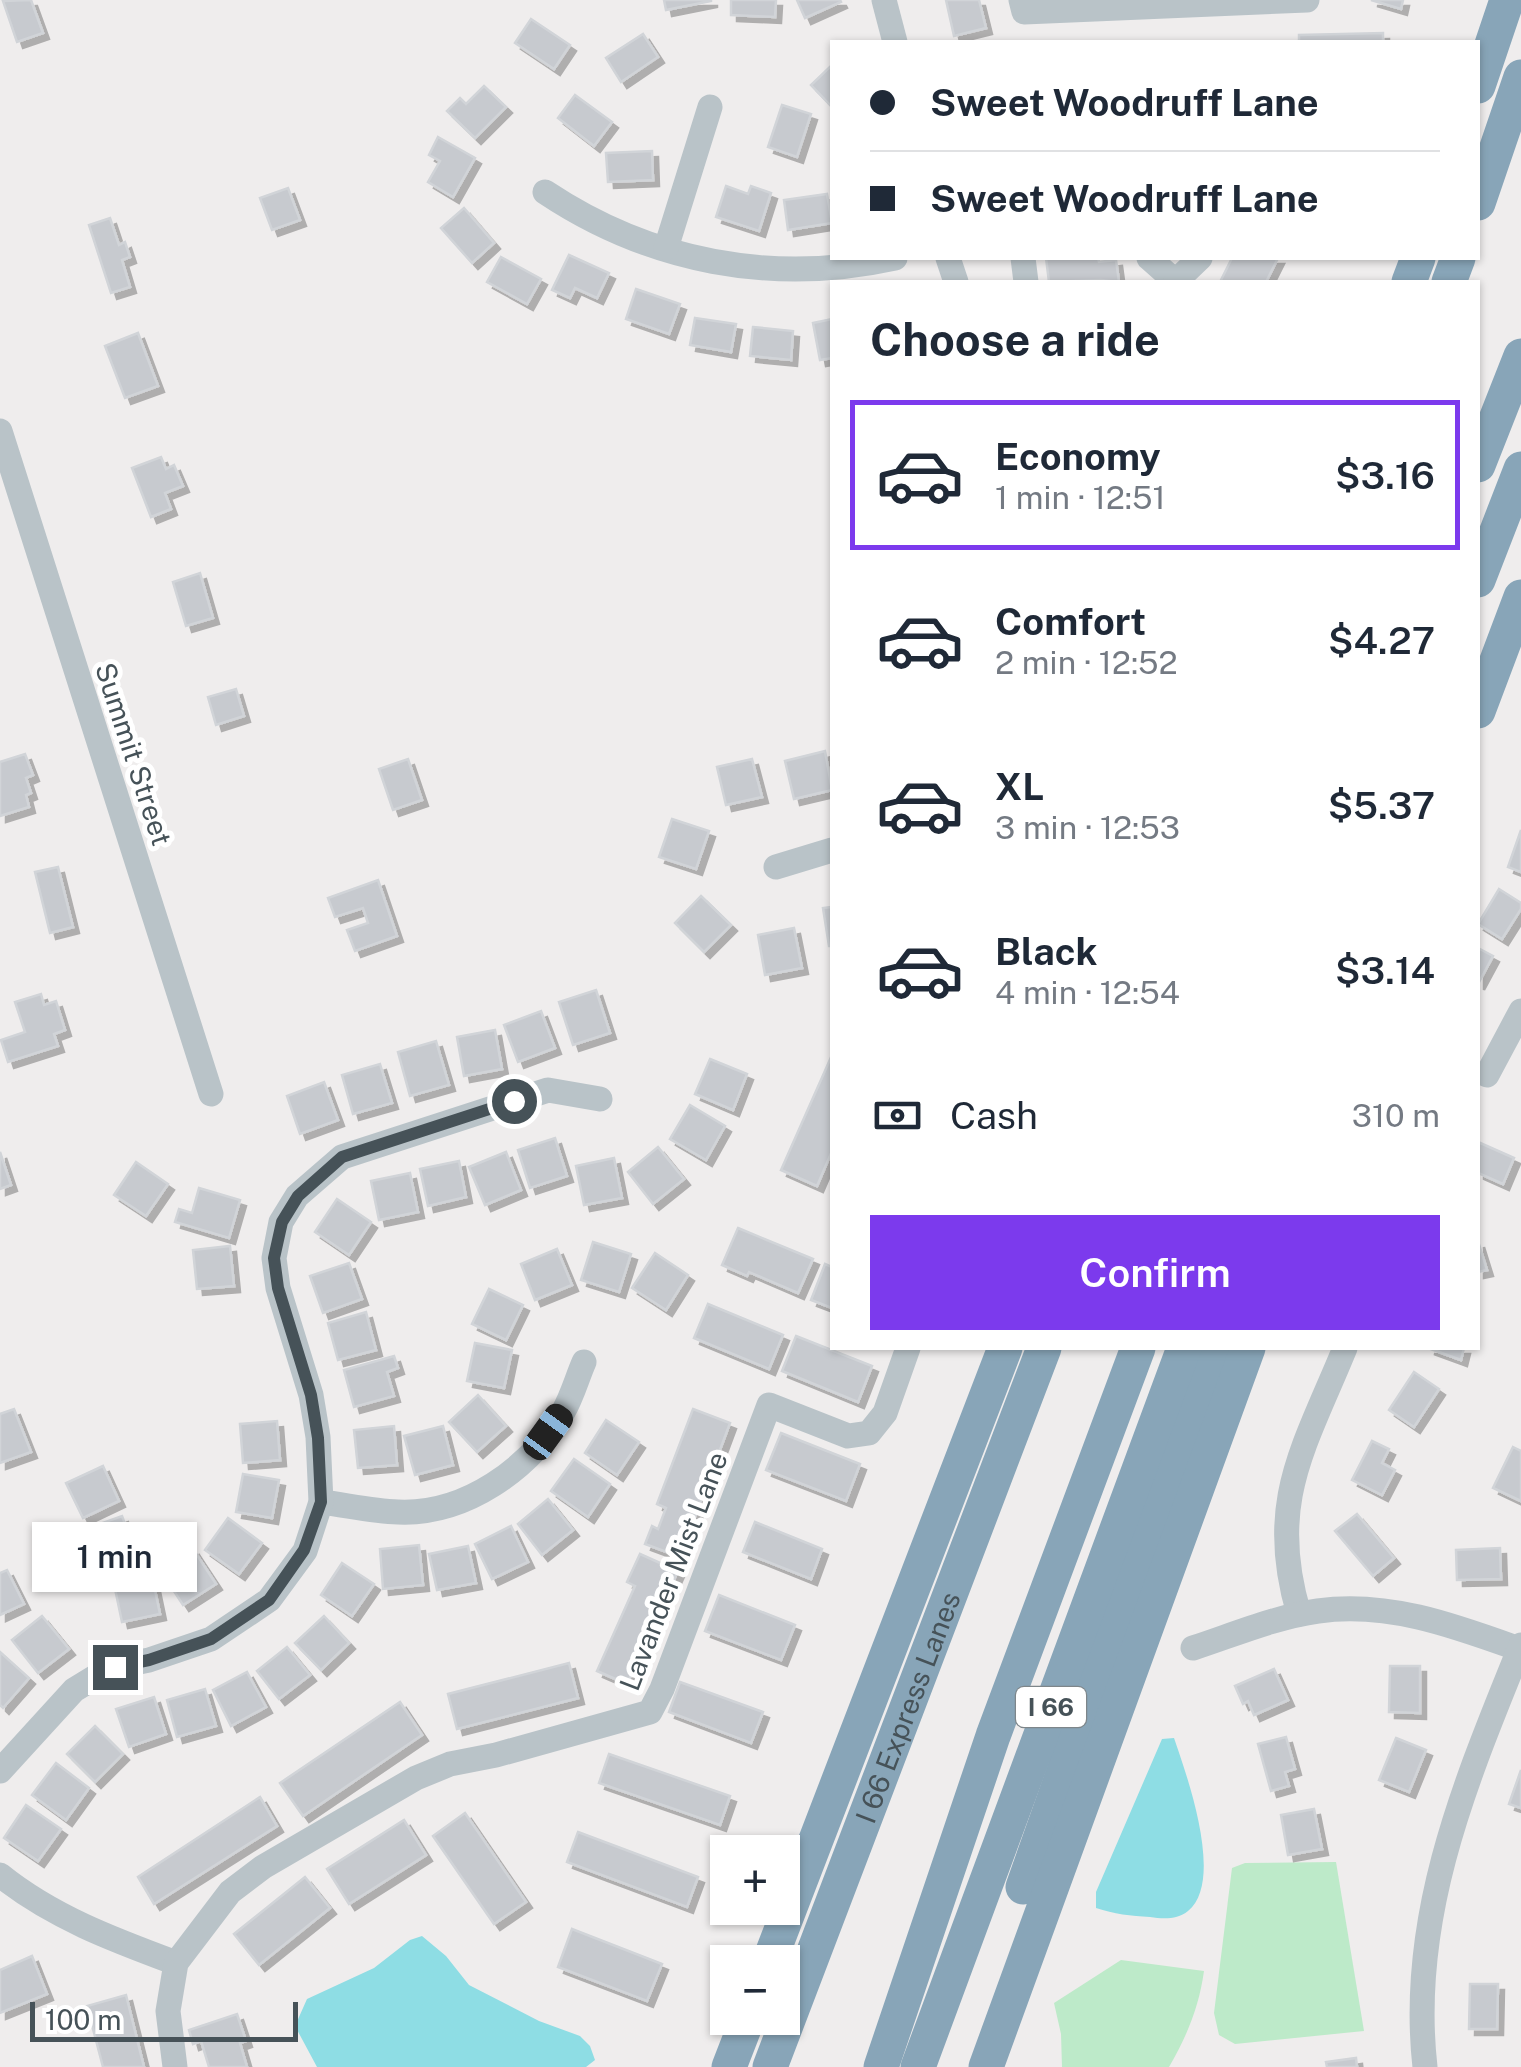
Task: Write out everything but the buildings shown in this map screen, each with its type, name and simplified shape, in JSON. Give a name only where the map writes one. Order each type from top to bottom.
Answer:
[{"type":"highway","points":[[1480,80],[1507,0]]},
{"type":"highway","points":[[1480,197],[1521,77]]},
{"type":"highway","points":[[1480,207],[1521,116]]},
{"type":"highway","points":[[1480,460],[1521,356]]},
{"type":"highway","points":[[1480,575],[1521,469]]},
{"type":"highway","points":[[1480,706],[1521,597]]},
{"type":"highway","points":[[776,1945],[1004,1350]]},
{"type":"highway","name":"I 66 Express Lanes","points":[[770,2067],[1043,1350]]},
{"type":"highway","points":[[881,2067],[1000,1718],[1137,1350]]},
{"type":"highway","name":"I 66","points":[[918,2067],[1183,1350]]},
{"type":"highway","points":[[960,2067],[1213,1350]]},
{"type":"highway","points":[[986,2067],[1247,1350]]},
{"type":"highway","points":[[729,2067],[741,2035]]},
{"type":"street","points":[[884,0],[894,40]]},
{"type":"street","points":[[1021,0],[1024,12],[1307,0]]},
{"type":"street","points":[[666,248],[710,107]]},
{"type":"street","points":[[545,192],[607,228],[699,260],[737,268],[782,271],[858,266],[886,260]]},
{"type":"street","points":[[1150,260],[1174,280]]},
{"type":"street","points":[[1178,280],[1198,260]]},
{"type":"street","name":"Summit Street","points":[[0,431],[211,1094]]},
{"type":"street","points":[[776,867],[830,851]]},
{"type":"street","points":[[1487,1076],[1521,1011]]},
{"type":"street","points":[[0,1771],[74,1690],[110,1668],[149,1660],[211,1639],[269,1600],[304,1550],[321,1502],[318,1438],[311,1395],[278,1288],[274,1258],[282,1222],[296,1199],[342,1157],[548,1090],[600,1098]]},
{"type":"street","name":"Lavander Mist Lane","points":[[176,1962],[212,1911],[263,1866],[416,1778],[450,1764],[650,1712],[662,1690],[768,1405],[848,1436],[869,1433],[885,1412],[907,1350]]},
{"type":"street","points":[[1299,1614],[1287,1569],[1287,1506],[1298,1463],[1344,1350]]},
{"type":"street","points":[[321,1502],[415,1511],[446,1507],[492,1486],[533,1453],[564,1411],[584,1362]]},
{"type":"street","points":[[1192,1648],[1299,1614],[1336,1610],[1408,1614],[1520,1647],[1468,1775],[1440,1868],[1426,1959],[1425,2067]]},
{"type":"street","points":[[0,1875],[24,1895],[68,1919],[176,1962],[168,2011],[175,2067]]},
{"type":"green space","points":[[1336,1862],[1364,2031],[1235,2044],[1219,2035],[1214,2013],[1232,1868],[1245,1863]]},
{"type":"green space","points":[[1121,1960],[1204,1971],[1187,2032],[1169,2067],[1062,2067],[1061,2034],[1054,2003]]},
{"type":"water","points":[[1174,1738],[1200,1827],[1203,1877],[1199,1897],[1188,1911],[1170,1918],[1096,1908],[1096,1892],[1162,1739]]},
{"type":"water","points":[[422,1936],[446,1956],[469,1985],[539,2021],[580,2036],[590,2046],[595,2060],[586,2067],[317,2067],[295,2026],[307,1999],[374,1968],[410,1940]]},
{"type":"route","points":[[115,1667],[211,1639],[269,1600],[304,1550],[321,1502],[318,1438],[311,1395],[278,1288],[274,1258],[282,1222],[298,1196],[342,1157],[514,1101]]}]
